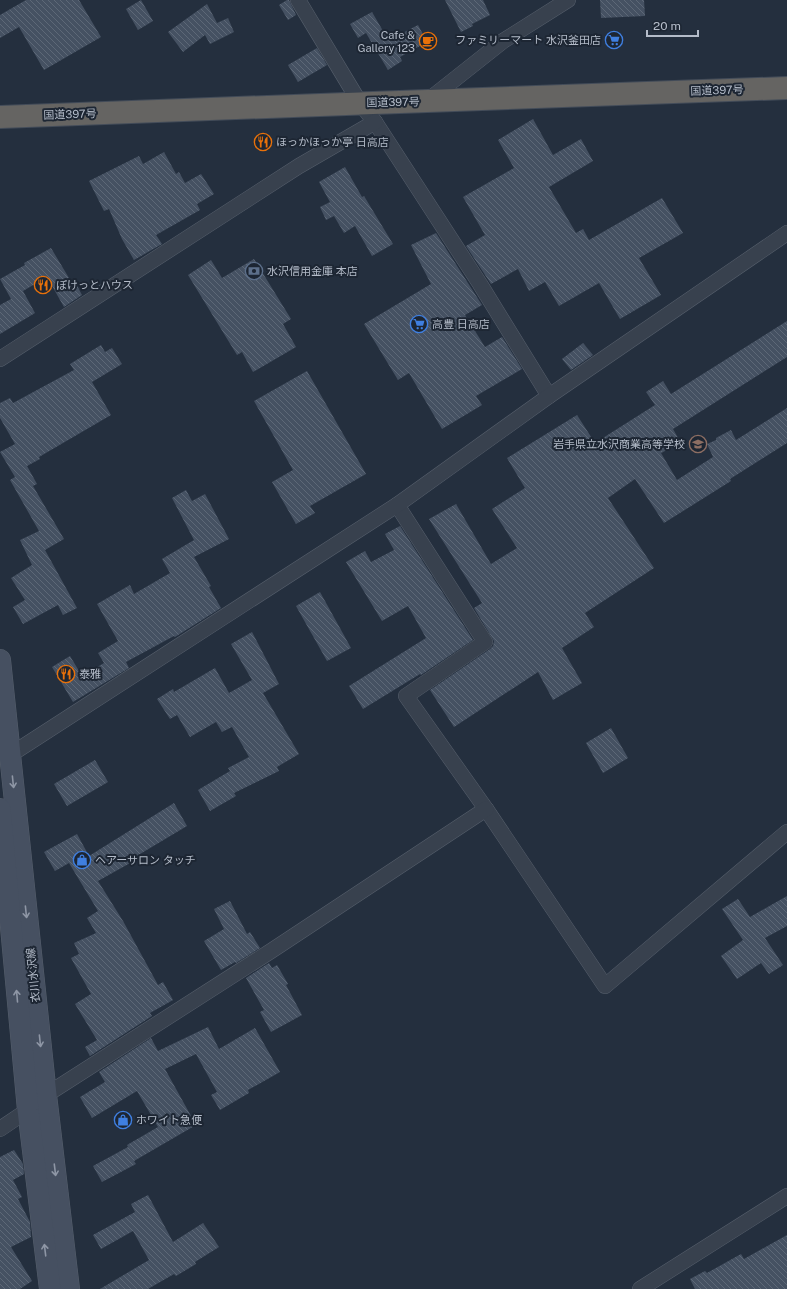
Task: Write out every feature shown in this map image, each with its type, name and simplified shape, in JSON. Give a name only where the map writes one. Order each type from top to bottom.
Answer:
[{"type":"highway","name":"国道397号","points":[[0,117],[787,88]]},
{"type":"main road","name":"衣川水沢線","points":[[0,660],[46,1095],[69,1289]]},
{"type":"main road","name":"衣川水沢線","points":[[0,809],[28,1110],[50,1289]]},
{"type":"street","points":[[298,0],[360,103],[375,122],[549,396]]},
{"type":"street","points":[[426,102],[503,41],[568,0]]},
{"type":"street","points":[[0,360],[292,171],[375,122]]},
{"type":"street","points":[[10,755],[397,504],[549,396],[787,233]]},
{"type":"street","points":[[397,504],[485,642],[406,696],[486,809],[606,986],[787,832]]},
{"type":"street","points":[[0,1129],[28,1110],[46,1095],[264,955],[486,809]]},
{"type":"street","points":[[640,1289],[787,1196]]},
{"type":"building","points":[[26,0],[79,0],[101,37],[44,70],[19,27],[0,38],[0,15]]},
{"type":"building","points":[[141,0],[153,21],[138,30],[126,9]]},
{"type":"building","points":[[289,0],[296,15],[288,20],[279,5]]},
{"type":"building","points":[[445,0],[483,0],[490,15],[472,24],[473,26],[461,32]]},
{"type":"building","points":[[600,0],[644,0],[645,16],[601,18]]},
{"type":"building","points":[[207,4],[217,23],[228,18],[234,32],[210,44],[205,35],[183,52],[168,32]]},
{"type":"building","points":[[372,12],[389,40],[418,25],[427,42],[400,57],[402,61],[388,70],[366,33],[358,38],[350,24]]},
{"type":"building","points":[[317,48],[327,65],[298,82],[288,65]]},
{"type":"building","points":[[533,119],[553,155],[581,139],[593,161],[549,187],[576,233],[583,229],[589,240],[662,198],[683,233],[639,258],[661,295],[620,319],[599,283],[559,306],[545,282],[529,291],[518,269],[491,284],[466,246],[485,235],[463,197],[514,168],[498,140]]},
{"type":"building","points":[[164,152],[176,174],[179,172],[185,183],[201,174],[214,194],[197,204],[200,210],[156,235],[162,244],[134,260],[122,239],[109,209],[104,211],[89,181],[139,156],[143,164]]},
{"type":"building","points":[[345,167],[362,197],[364,196],[393,244],[372,256],[355,226],[344,233],[334,216],[326,220],[320,207],[330,202],[319,182]]},
{"type":"building","points":[[436,233],[482,305],[465,315],[485,347],[502,337],[522,369],[476,396],[482,405],[442,429],[409,373],[398,380],[364,324],[431,284],[411,245]]},
{"type":"building","points":[[51,248],[72,283],[75,282],[82,295],[64,307],[47,277],[23,291],[35,313],[0,334],[0,305],[11,299],[0,279],[25,265],[24,263]]},
{"type":"building","points":[[254,259],[291,319],[283,324],[296,347],[253,372],[242,352],[237,355],[188,275],[211,260],[222,278]]},
{"type":"building","points":[[787,321],[787,357],[673,429],[681,443],[661,453],[677,480],[713,457],[707,444],[716,440],[716,438],[731,430],[736,440],[787,408],[787,443],[730,479],[731,481],[664,523],[635,479],[608,498],[654,568],[585,613],[594,627],[562,648],[582,683],[553,700],[538,672],[454,727],[430,690],[490,649],[493,646],[494,641],[474,608],[482,603],[429,519],[456,504],[491,564],[517,548],[492,509],[525,488],[507,458],[577,415],[595,443],[655,405],[646,392],[663,381],[671,394]]},
{"type":"building","points":[[583,343],[593,355],[571,370],[562,359]]},
{"type":"building","points":[[101,345],[105,352],[112,348],[122,364],[92,382],[111,415],[39,457],[40,459],[27,466],[37,484],[33,486],[64,539],[45,550],[77,608],[63,615],[58,605],[23,624],[13,607],[25,600],[11,578],[32,565],[20,540],[39,531],[10,480],[15,477],[0,452],[15,444],[0,418],[0,403],[10,398],[13,403],[74,370],[70,364]]},
{"type":"building","points":[[307,371],[366,474],[310,506],[315,513],[296,524],[272,482],[293,470],[254,401]]},
{"type":"building","points":[[186,490],[192,501],[205,494],[229,539],[194,557],[211,586],[209,587],[221,608],[175,637],[174,636],[126,662],[129,668],[73,702],[52,667],[70,656],[82,676],[104,663],[98,653],[118,641],[97,604],[130,585],[134,594],[170,573],[162,559],[194,540],[172,498]]},
{"type":"building","points":[[400,526],[473,640],[421,675],[420,674],[363,709],[349,686],[426,638],[408,606],[382,621],[346,562],[365,551],[371,562],[394,550],[385,534]]},
{"type":"building","points":[[320,592],[351,648],[327,661],[296,606]]},
{"type":"building","points":[[252,632],[279,684],[263,693],[299,754],[277,767],[279,771],[234,793],[236,796],[210,811],[198,790],[230,771],[228,768],[249,757],[232,727],[222,732],[216,722],[190,737],[177,715],[170,719],[157,699],[173,689],[174,692],[215,668],[229,693],[252,680],[231,644]]},
{"type":"building","points":[[611,728],[628,758],[603,773],[586,743]]},
{"type":"building","points":[[95,760],[108,782],[67,806],[54,784]]},
{"type":"building","points":[[174,803],[187,826],[130,860],[132,862],[98,881],[123,921],[158,985],[163,982],[173,1000],[150,1013],[152,1016],[90,1056],[85,1047],[97,1040],[75,1004],[91,994],[71,958],[79,954],[74,943],[96,933],[87,918],[98,911],[69,863],[55,871],[44,852],[77,834],[89,856]]},
{"type":"building","points":[[787,896],[787,926],[765,938],[783,965],[769,974],[761,963],[737,979],[721,956],[743,940],[722,909],[738,899],[750,917]]},
{"type":"building","points":[[230,901],[247,934],[250,932],[260,948],[236,963],[235,962],[221,970],[204,941],[224,929],[214,909]]},
{"type":"building","points":[[269,963],[272,968],[277,965],[288,984],[286,985],[302,1015],[271,1032],[260,1012],[264,1010],[246,978]]},
{"type":"building","points":[[208,1027],[219,1049],[255,1028],[280,1072],[248,1090],[249,1093],[220,1110],[211,1095],[217,1092],[196,1054],[165,1069],[196,1125],[134,1161],[136,1164],[102,1182],[93,1166],[128,1147],[127,1145],[158,1127],[137,1091],[92,1118],[80,1097],[105,1082],[99,1072],[151,1038],[158,1051]]},
{"type":"building","points":[[14,1150],[23,1164],[24,1174],[13,1180],[22,1197],[18,1199],[30,1222],[31,1237],[11,1247],[32,1281],[20,1289],[0,1289],[0,1157]]},
{"type":"building","points":[[148,1195],[173,1242],[203,1223],[219,1247],[195,1262],[196,1264],[176,1276],[174,1274],[148,1289],[100,1289],[149,1260],[133,1231],[101,1249],[93,1235],[135,1212],[131,1204]]},
{"type":"building","points":[[787,1235],[787,1289],[695,1289],[690,1279],[705,1271],[707,1273],[741,1254],[744,1259]]},
{"type":"place","name":"ファミリーマート 水沢釜田店","points":[[614,40]]},
{"type":"place","name":"Cafe & Gallery 123","points":[[428,41]]},
{"type":"place","name":"ほっかほっか亭 日高店","points":[[263,142]]},
{"type":"place","name":"水沢信用金庫 本店","points":[[254,271]]},
{"type":"place","name":"ぽけっとハウス","points":[[43,285]]},
{"type":"place","name":"高豊 日高店","points":[[419,324]]},
{"type":"place","name":"岩手県立水沢商業高等学校","points":[[698,444]]},
{"type":"place","name":"泰雅","points":[[66,674]]},
{"type":"place","name":"ヘアーサロン タッチ","points":[[82,860]]},
{"type":"place","name":"ホワイト急便","points":[[123,1120]]}]
